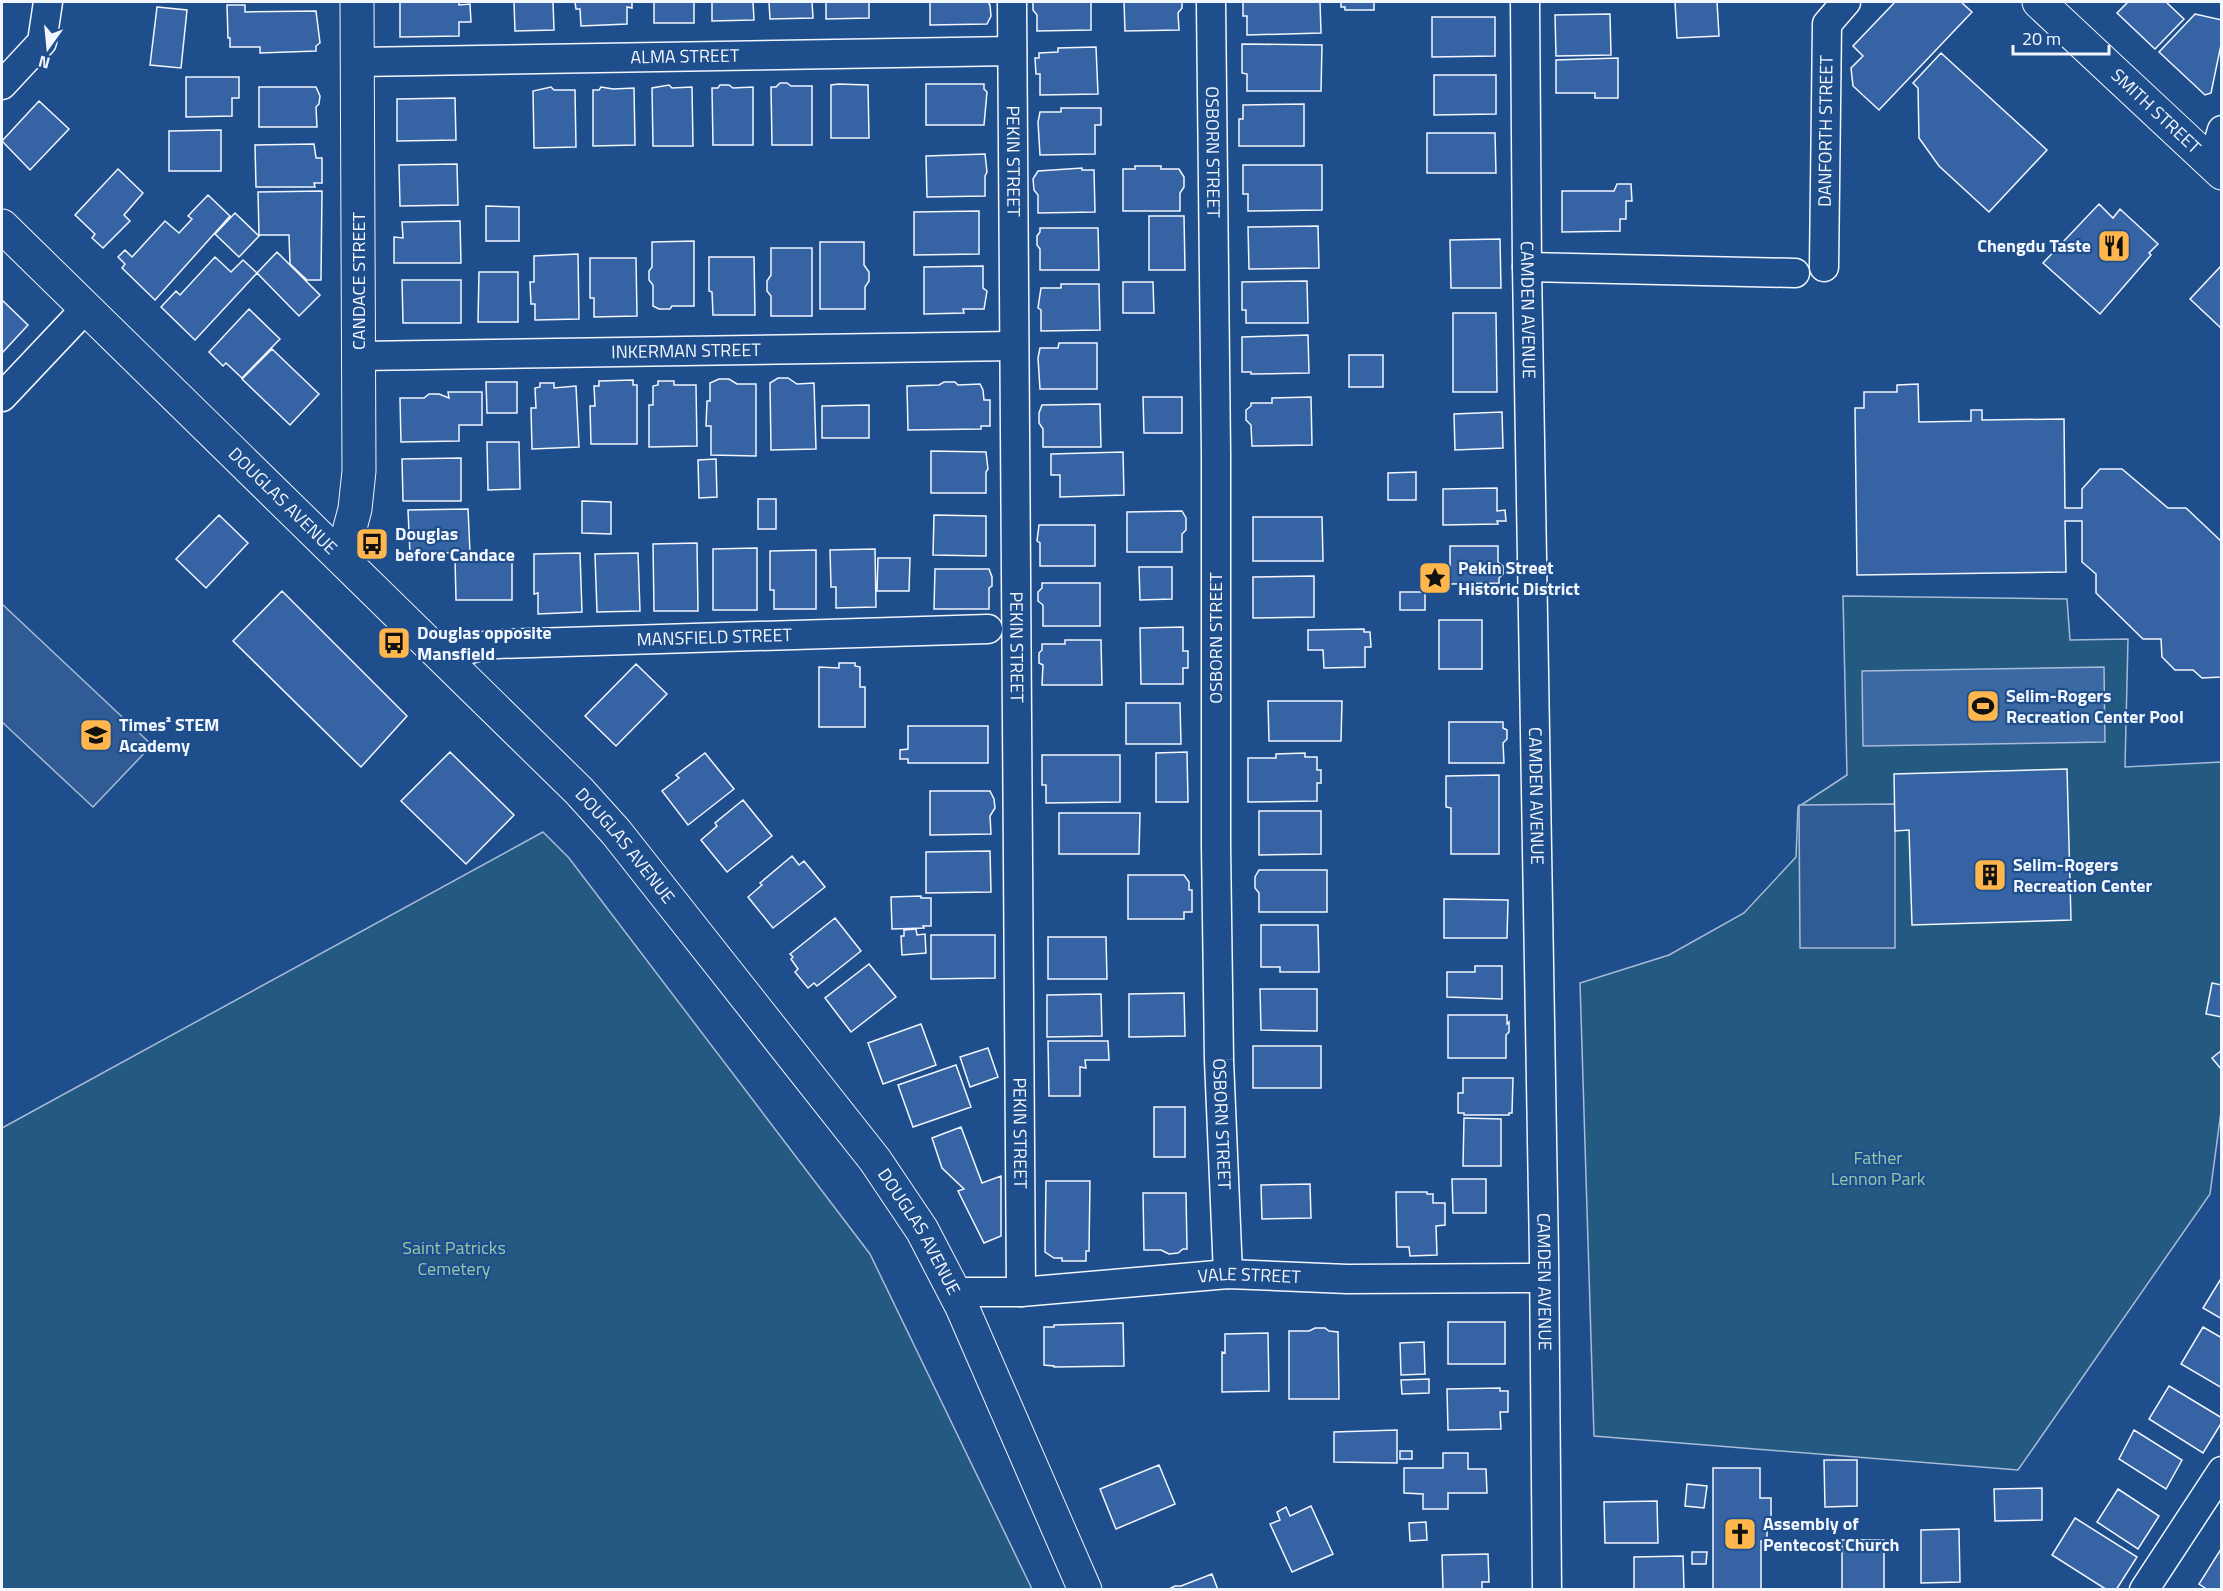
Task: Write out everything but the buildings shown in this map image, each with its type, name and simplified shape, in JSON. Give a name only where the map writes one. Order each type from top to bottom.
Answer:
[{"type":"main road","name":"CANDACE STREET","points":[[342,558],[358,488],[357,2]]},
{"type":"main road","name":"SMITH STREET","points":[[2038,2],[2217,169]]},
{"type":"main road","name":"DOUGLAS AVENUE","points":[[2,226],[579,791],[616,832],[875,1160],[922,1230],[962,1307],[1085,1590]]},
{"type":"street","points":[[2,85],[42,42],[48,2]]},
{"type":"street","name":"PEKIN STREET","points":[[1012,2],[1022,1293]]},
{"type":"street","name":"OSBORN STREET","points":[[1210,2],[1216,454],[1219,1060],[1228,1274]]},
{"type":"street","name":"CAMDEN AVENUE","points":[[1525,2],[1547,1590]]},
{"type":"street","name":"DANFORTH STREET","points":[[1824,267],[1827,24],[1846,2]]},
{"type":"street","name":"ALMA STREET","points":[[358,62],[1012,51]]},
{"type":"street","points":[[2217,169],[2222,130]]},
{"type":"street","points":[[1527,267],[1795,273]]},
{"type":"street","points":[[2,397],[86,308]]},
{"type":"street","name":"INKERMAN STREET","points":[[359,356],[1014,346]]},
{"type":"street","name":"MANSFIELD STREET","points":[[442,657],[497,644],[988,629]]},
{"type":"street","name":"VALE STREET","points":[[954,1292],[1022,1293],[1228,1274],[1347,1279],[1544,1278]]},
{"type":"street","points":[[2144,1590],[2222,1471]]},
{"type":"green space","name":"Father Lennon Park","points":[[1843,596],[2067,599],[2070,640],[2128,639],[2125,767],[2221,762],[2222,1104],[2210,1194],[2018,1470],[1594,1436],[1580,983],[1669,955],[1744,913],[1796,857],[1798,807],[1847,775]]},
{"type":"green space","name":"Saint Patricks Cemetery","points":[[543,832],[569,858],[870,1254],[1032,1589],[2,1589],[2,1128]]},
{"type":"shaded area","points":[[2,604],[152,745],[93,807],[2,722]]},
{"type":"shaded area","name":"Selim-Rogers Recreation Center Pool","points":[[2104,667],[2105,742],[1863,746],[1862,671]]},
{"type":"shaded area","points":[[1895,804],[1895,948],[1800,948],[1799,805]]},
{"type":"place","name":"Chengdu Taste","points":[[2114,246]]},
{"type":"place","name":"Douglas before Candace","points":[[372,544]]},
{"type":"place","name":"Pekin Street Historic District","points":[[1435,578]]},
{"type":"place","name":"Douglas opposite Mansfield","points":[[394,643]]},
{"type":"place","name":"Selim-Rogers Recreation Center Pool","points":[[1983,706]]},
{"type":"place","name":"Times² STEM Academy","points":[[96,735]]},
{"type":"place","name":"Selim-Rogers Recreation Center","points":[[1990,875]]},
{"type":"place","name":"Assembly of Pentecost Church","points":[[1740,1534]]}]
